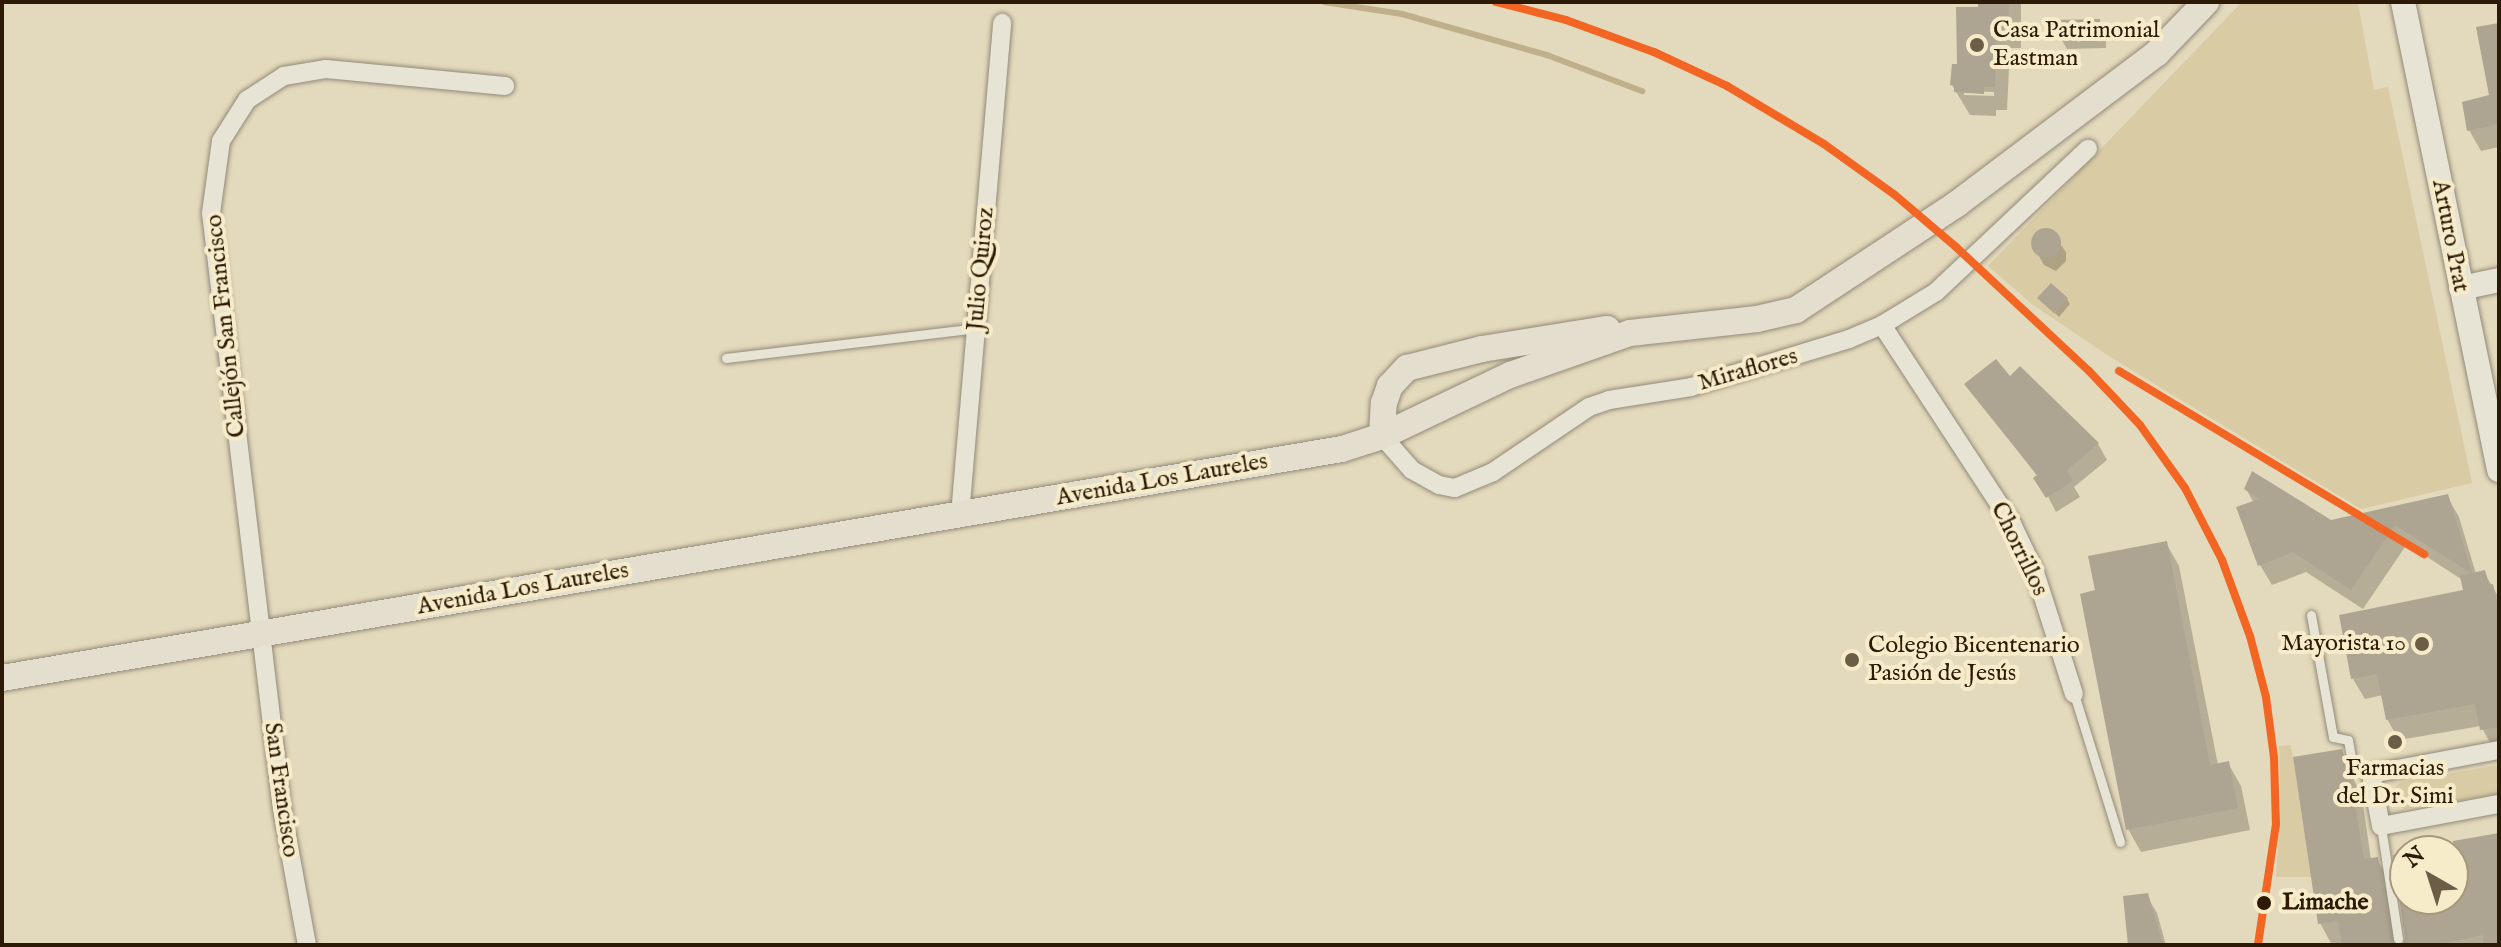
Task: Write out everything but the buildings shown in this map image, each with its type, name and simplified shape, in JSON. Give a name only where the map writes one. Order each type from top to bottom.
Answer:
[{"type":"main road","name":"Avenida Los Laureles","points":[[2,678],[1334,451],[1382,436],[1510,375],[1630,333],[1796,310],[1831,290],[1958,203],[2157,53],[2206,2]]},
{"type":"main road","points":[[1382,436],[1384,403],[1390,386],[1407,368],[1431,360],[1547,337],[1597,330],[1630,333]]},
{"type":"street","name":"Arturo Prat","points":[[2403,2],[2499,470]]},
{"type":"street","name":"Julio Quiroz","points":[[960,515],[1002,23]]},
{"type":"street","name":"Callejón San Francisco","points":[[261,634],[211,213],[221,141],[247,100],[284,76],[326,69],[505,86]]},
{"type":"street","name":"Miraflores","points":[[1382,436],[1412,470],[1439,485],[1455,488],[1493,472],[1589,407],[1609,400],[1705,383],[1792,359],[1882,325],[1936,292],[2088,149]]},
{"type":"street","points":[[2461,288],[2499,280]]},
{"type":"street","name":"Chorrillos","points":[[1882,325],[2012,524],[2035,572],[2074,694]]},
{"type":"street","name":"San Francisco","points":[[261,634],[282,809],[307,945]]},
{"type":"street","points":[[2499,750],[2371,774],[2381,826],[2499,804]]},
{"type":"lane","points":[[726,358],[977,328]]},
{"type":"lane","points":[[2311,615],[2333,737],[2348,740],[2353,767],[2371,774]]},
{"type":"lane","name":"Chorrillos","points":[[2074,694],[2120,842]]},
{"type":"lane","points":[[2381,826],[2398,939]]},
{"type":"shaded area","points":[[2242,2],[2358,3],[2374,90],[2388,87],[2472,483],[2361,509],[2110,357],[2032,304],[1988,266]]},
{"type":"shaded area","points":[[2291,745],[2311,877],[2276,877],[2279,746]]},
{"type":"shaded area","points":[[2499,765],[2499,794],[2404,809],[2395,802],[2393,789],[2401,782]]},
{"type":"waterway","points":[[1324,2],[1402,14],[1547,55],[1642,91]]},
{"type":"transit line","points":[[1496,2],[1566,20],[1654,52],[1727,86],[1824,144],[1895,195],[1956,247],[2089,371],[2140,425],[2185,488],[2222,560],[2250,636],[2266,697],[2274,758],[2276,824],[2258,945]]},
{"type":"transit line","points":[[2119,371],[2424,554]]},
{"type":"place","name":"Casa Patrimonial Eastman","points":[[1977,45]]},
{"type":"place","name":"Mayorista 10","points":[[2422,644]]},
{"type":"place","name":"Colegio Bicentenario Pasión de Jesús","points":[[1852,660]]},
{"type":"place","name":"Farmacias del Dr. Simi","points":[[2395,742]]},
{"type":"place","name":"Limache","points":[[2264,903]]}]
